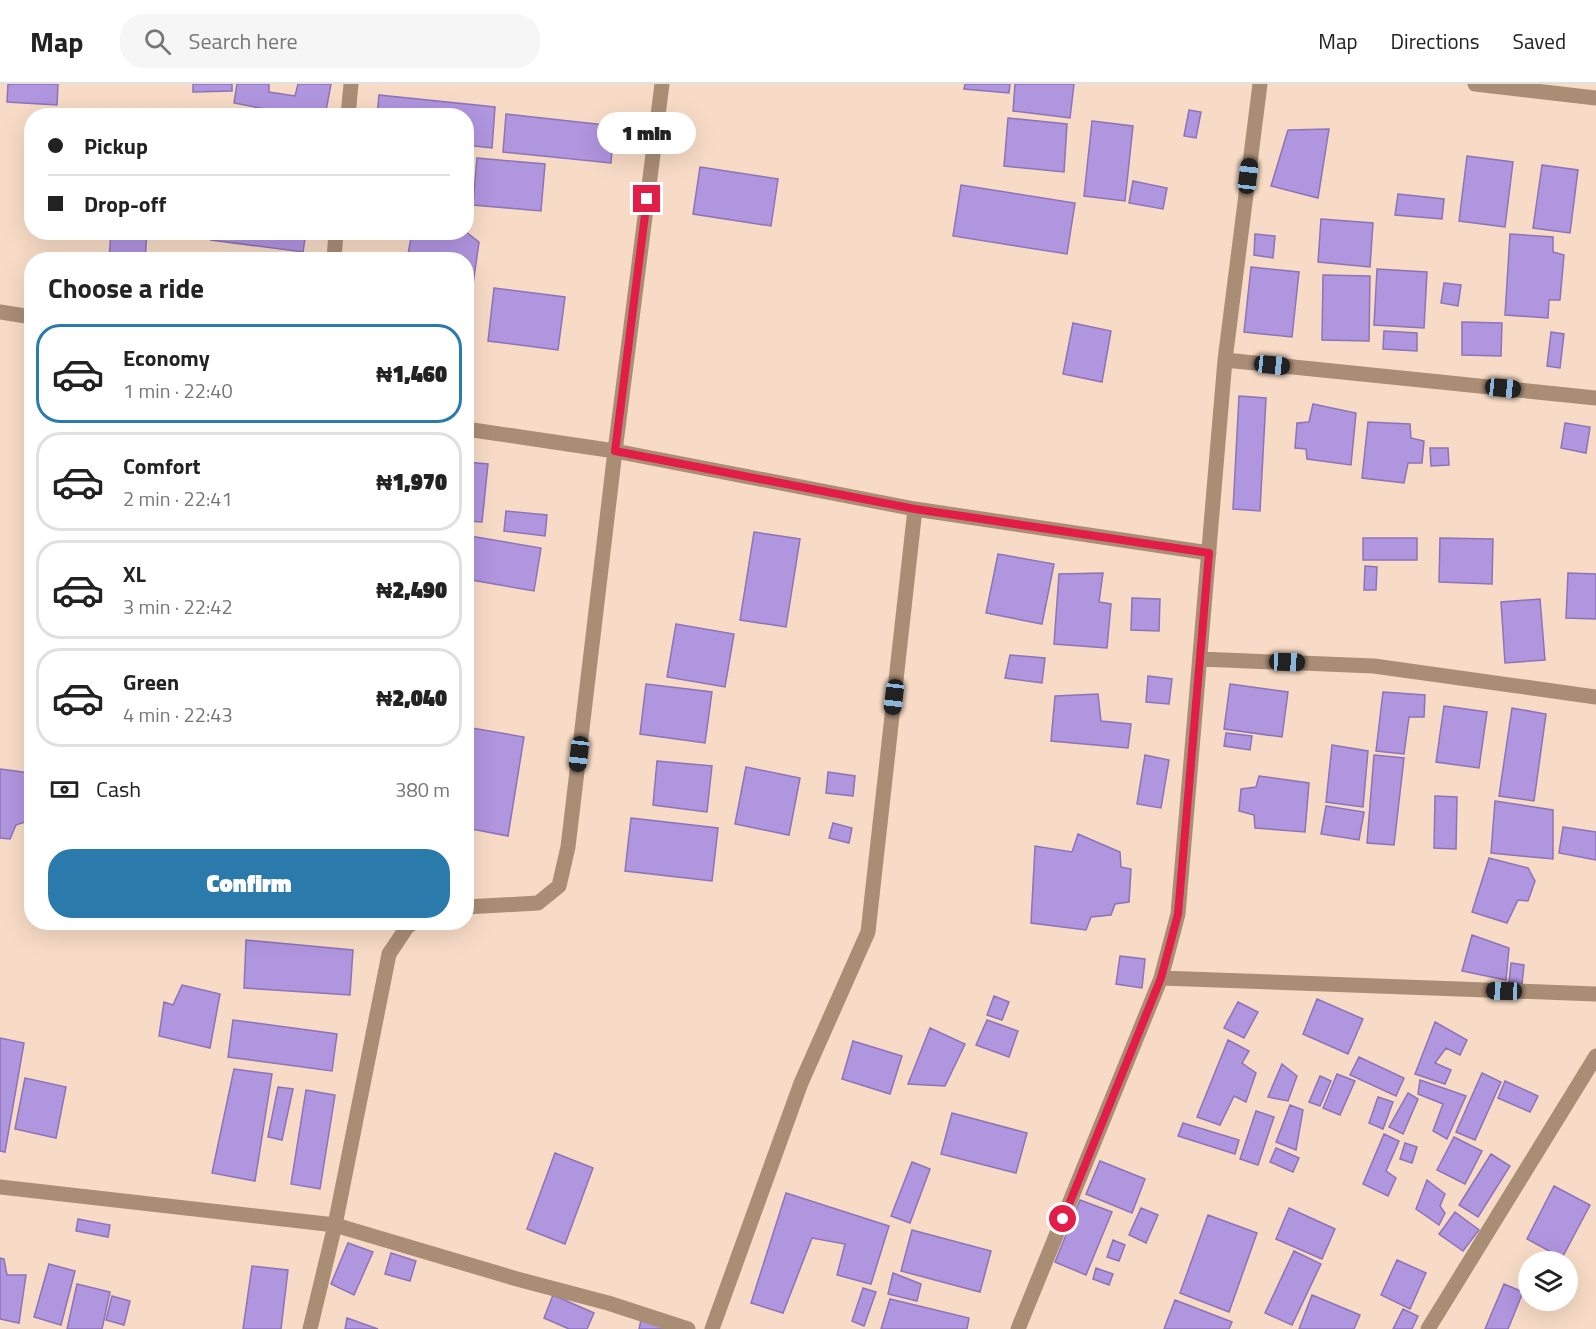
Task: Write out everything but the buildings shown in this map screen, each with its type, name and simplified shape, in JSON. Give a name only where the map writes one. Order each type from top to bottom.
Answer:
[{"type":"street","points":[[349,108],[351,84]]},
{"type":"street","points":[[474,906],[538,903],[560,886],[568,848],[615,451],[662,84]]},
{"type":"street","points":[[1018,1329],[1161,978],[1178,914],[1225,360],[1260,84]]},
{"type":"street","points":[[1475,84],[1596,98]]},
{"type":"street","points":[[0,312],[24,316]]},
{"type":"street","points":[[1225,360],[1596,398]]},
{"type":"street","points":[[474,430],[615,451],[915,509],[1209,553]]},
{"type":"street","points":[[712,1329],[801,1083],[868,932],[915,509]]},
{"type":"street","points":[[1200,658],[1374,666],[1596,698]]},
{"type":"street","points":[[310,1329],[335,1225],[389,954],[405,930]]},
{"type":"street","points":[[1161,978],[1596,994]]},
{"type":"street","points":[[1428,1329],[1596,1056]]},
{"type":"street","points":[[0,1187],[335,1225],[517,1279],[608,1303],[688,1329]]},
{"type":"route","points":[[647,199],[615,451],[915,509],[1209,553],[1178,914],[1161,978],[1063,1219]]}]
